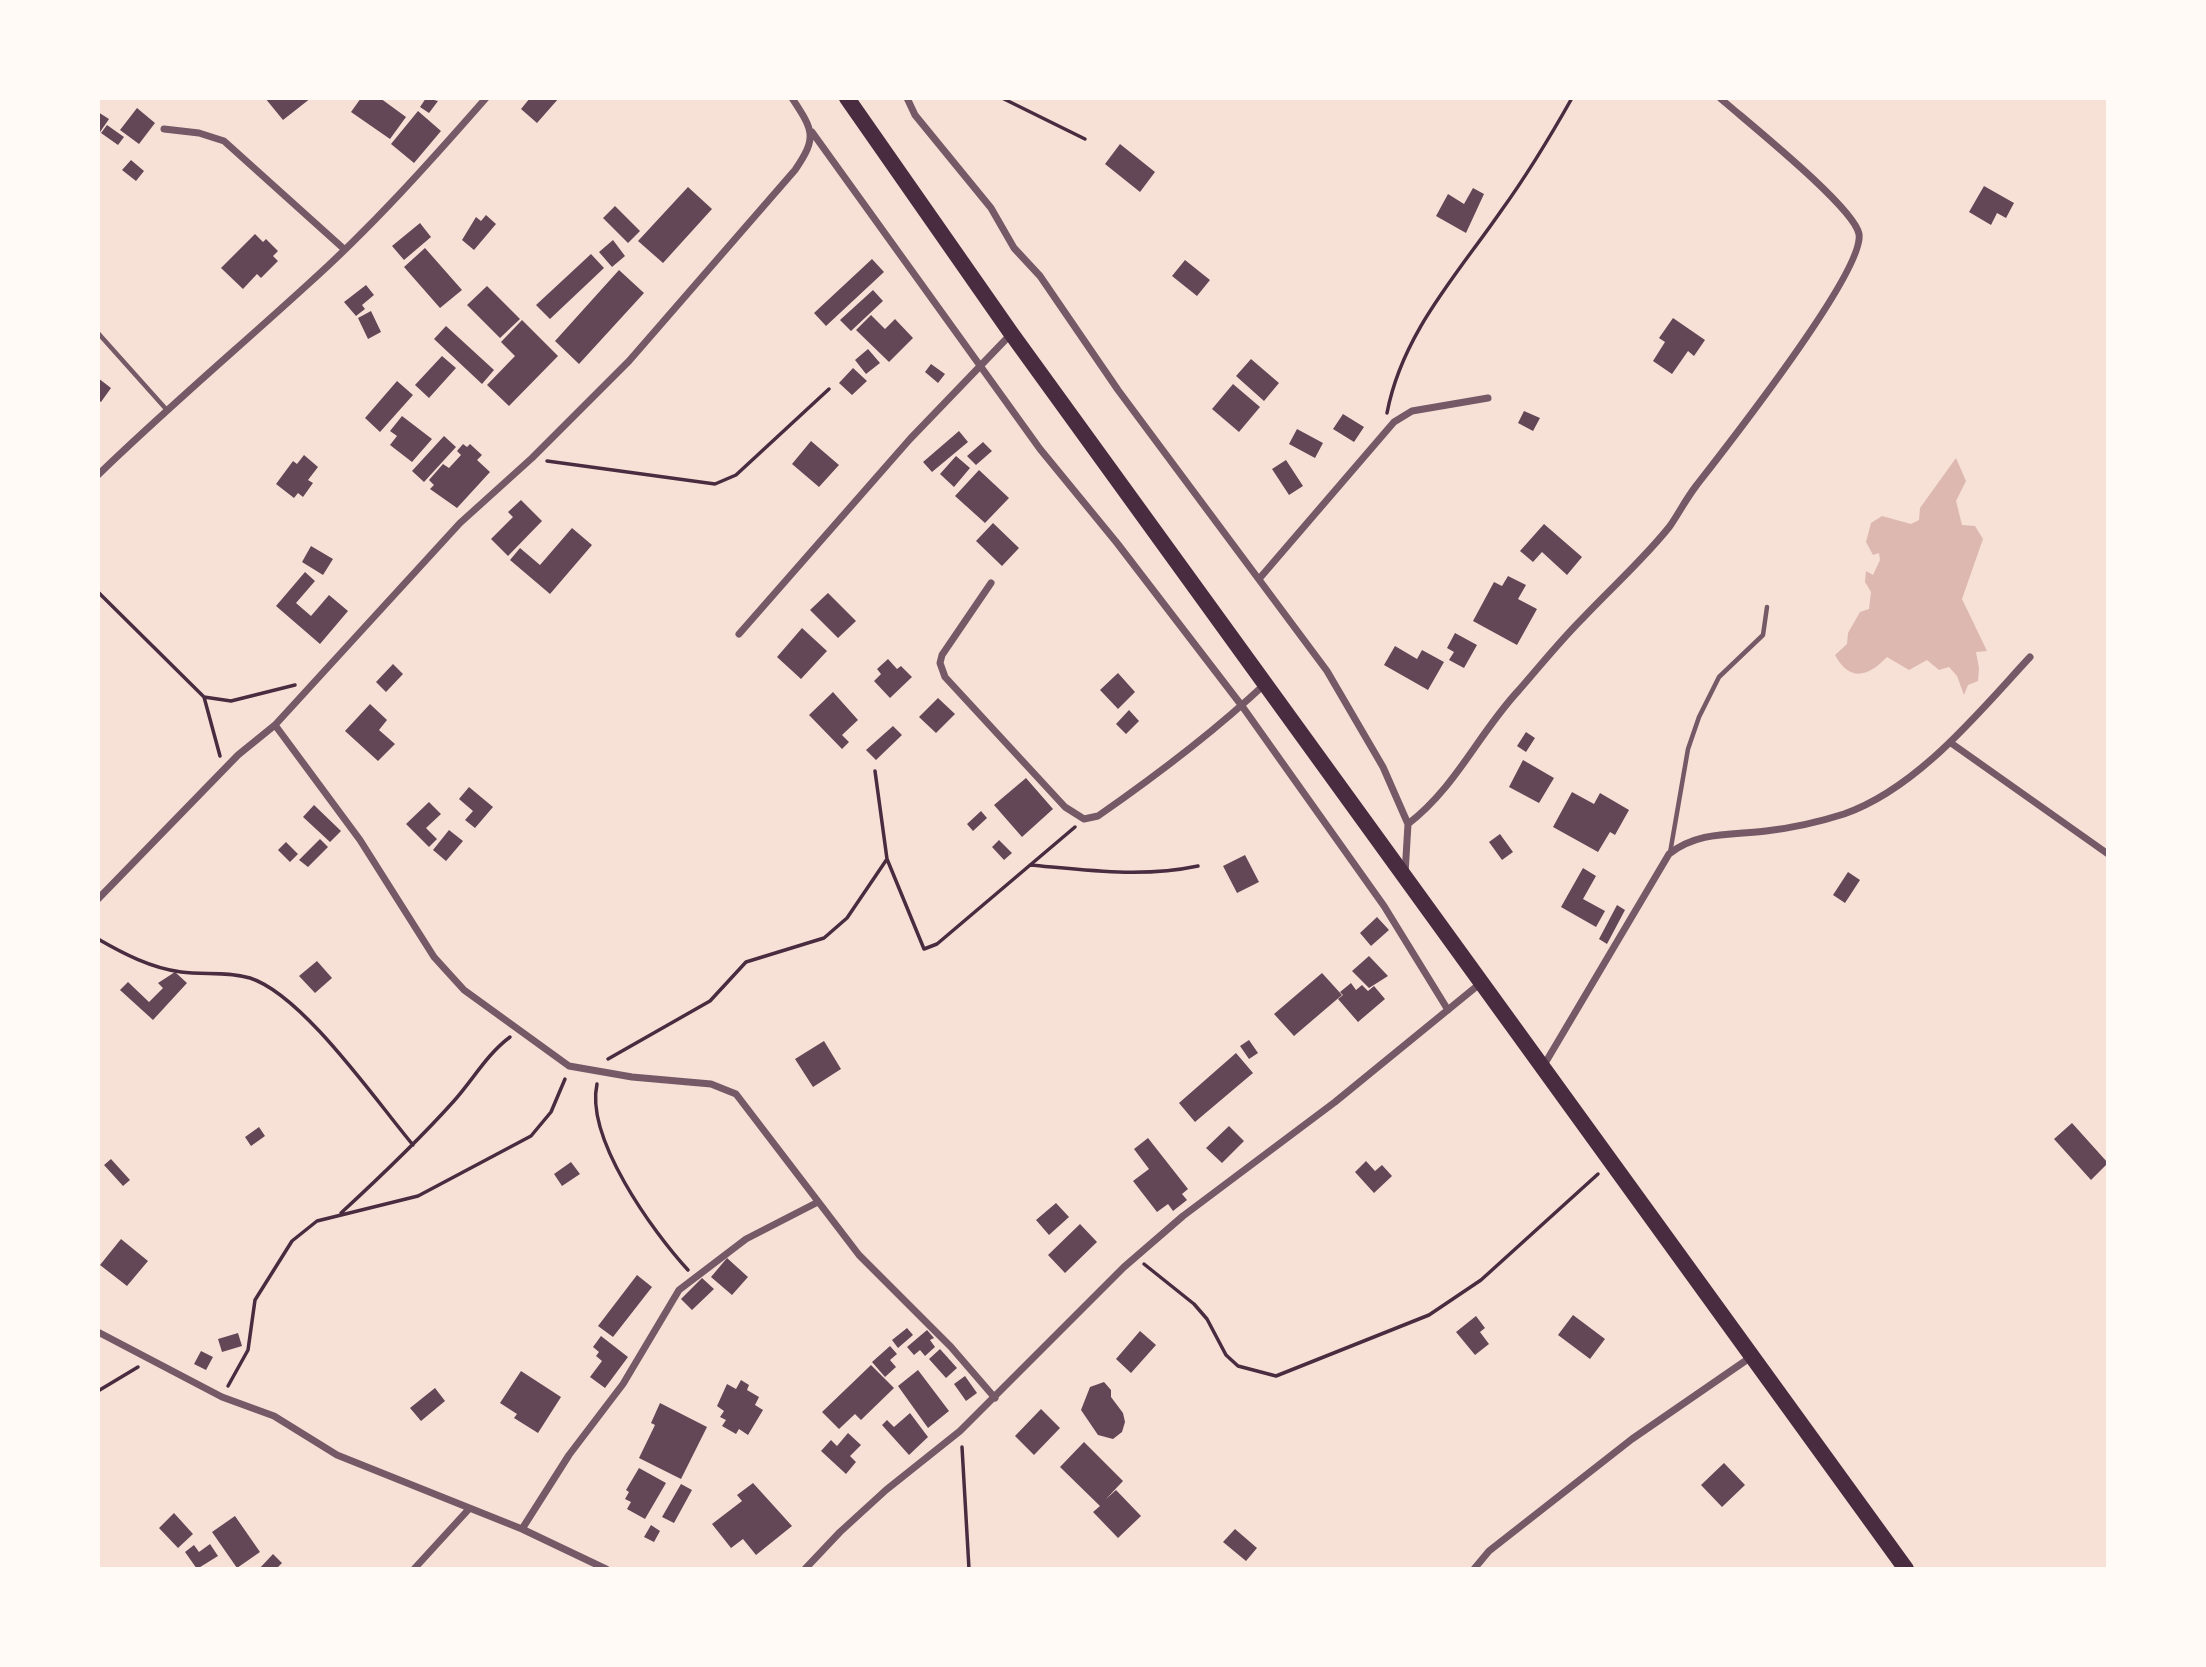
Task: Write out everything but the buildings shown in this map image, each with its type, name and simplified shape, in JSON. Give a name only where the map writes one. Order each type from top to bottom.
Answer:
[{"type":"highway","points":[[847,98],[1012,333],[1906,1569]]},
{"type":"street","points":[[98,475],[166,409],[344,249],[429,163],[486,98]]},
{"type":"street","points":[[792,98],[812,131],[1040,449],[1117,543],[1242,706],[1384,906],[1448,1010]]},
{"type":"street","points":[[907,98],[915,115],[991,208],[1014,248],[1040,276],[1118,390],[1327,671],[1383,767],[1408,824],[1405,875]]},
{"type":"street","points":[[1408,824],[1433,804],[1512,697],[1670,526],[1695,488],[1756,410],[1843,280],[1858,249],[1859,233],[1850,218],[1814,180],[1720,98]]},
{"type":"street","points":[[164,130],[199,133],[224,141],[244,156],[344,249]]},
{"type":"street","points":[[98,899],[223,771],[275,725],[460,523],[532,458],[629,361],[795,170],[811,148],[812,131]]},
{"type":"street","points":[[739,634],[910,439],[1012,333]]},
{"type":"street","points":[[1259,579],[1394,422],[1412,411],[1488,398]]},
{"type":"street","points":[[991,583],[942,655],[940,663],[945,677],[1065,807],[1084,819],[1098,816],[1122,799],[1242,706],[1266,682]]},
{"type":"street","points":[[1543,1066],[1670,853],[1682,843],[1719,833],[1766,831],[1846,813],[1893,787],[1951,743],[2030,657]]},
{"type":"street","points":[[275,725],[360,840],[434,957],[464,990],[569,1066],[711,1084],[736,1094],[859,1255],[951,1348],[995,1398]]},
{"type":"street","points":[[1951,743],[2108,854]]},
{"type":"street","points":[[805,1569],[886,1490],[960,1431],[1136,1258],[1183,1216],[1335,1102],[1482,981]]},
{"type":"street","points":[[522,1529],[569,1455],[623,1384],[667,1306],[694,1276],[746,1240],[818,1202]]},
{"type":"street","points":[[98,1332],[222,1397],[274,1416],[337,1455],[468,1510],[522,1529],[606,1569]]},
{"type":"street","points":[[1474,1569],[1489,1551],[1632,1440],[1752,1356]]},
{"type":"street","points":[[414,1569],[468,1510]]},
{"type":"lane","points":[[98,333],[166,409]]},
{"type":"lane","points":[[1670,853],[1688,750],[1699,717],[1718,677],[1763,635],[1767,607]]},
{"type":"path","points":[[1002,98],[1085,139]]},
{"type":"path","points":[[1383,432],[1392,383],[1417,329],[1502,210],[1572,98]]},
{"type":"path","points":[[532,458],[599,470],[715,484],[736,475],[829,389]]},
{"type":"path","points":[[98,592],[204,697],[223,771]]},
{"type":"path","points":[[204,697],[231,701],[268,690],[313,683]]},
{"type":"path","points":[[875,771],[887,859],[924,948],[937,944],[1084,819]]},
{"type":"path","points":[[589,1070],[710,1000],[746,962],[824,938],[848,918],[887,859]]},
{"type":"path","points":[[1030,865],[1140,874],[1166,873],[1198,866]]},
{"type":"path","points":[[98,939],[153,967],[184,973],[235,975],[270,987],[326,1041],[412,1145]]},
{"type":"path","points":[[339,1214],[412,1145],[463,1090],[496,1047],[520,1029]]},
{"type":"path","points":[[222,1397],[248,1350],[255,1300],[292,1241],[317,1221],[418,1196],[531,1136],[551,1112],[569,1066]]},
{"type":"path","points":[[600,1072],[595,1095],[597,1120],[607,1144],[657,1236],[694,1276]]},
{"type":"path","points":[[1136,1258],[1170,1282],[1194,1304],[1207,1319],[1227,1355],[1238,1366],[1276,1377],[1429,1315],[1480,1280],[1613,1161]]},
{"type":"path","points":[[98,1391],[128,1376],[147,1359]]},
{"type":"path","points":[[960,1431],[969,1569]]},
{"type":"shaded area","points":[[1956,458],[1966,481],[1956,501],[1962,525],[1975,526],[1983,539],[1962,599],[1987,651],[1976,652],[1978,681],[1968,685],[1964,695],[1957,676],[1949,667],[1939,670],[1927,660],[1909,670],[1887,657],[1867,672],[1853,673],[1841,664],[1835,655],[1847,644],[1848,633],[1860,612],[1869,609],[1871,592],[1865,582],[1866,571],[1873,575],[1880,560],[1879,553],[1873,555],[1866,542],[1871,523],[1882,516],[1911,524],[1919,520],[1920,508]]}]
